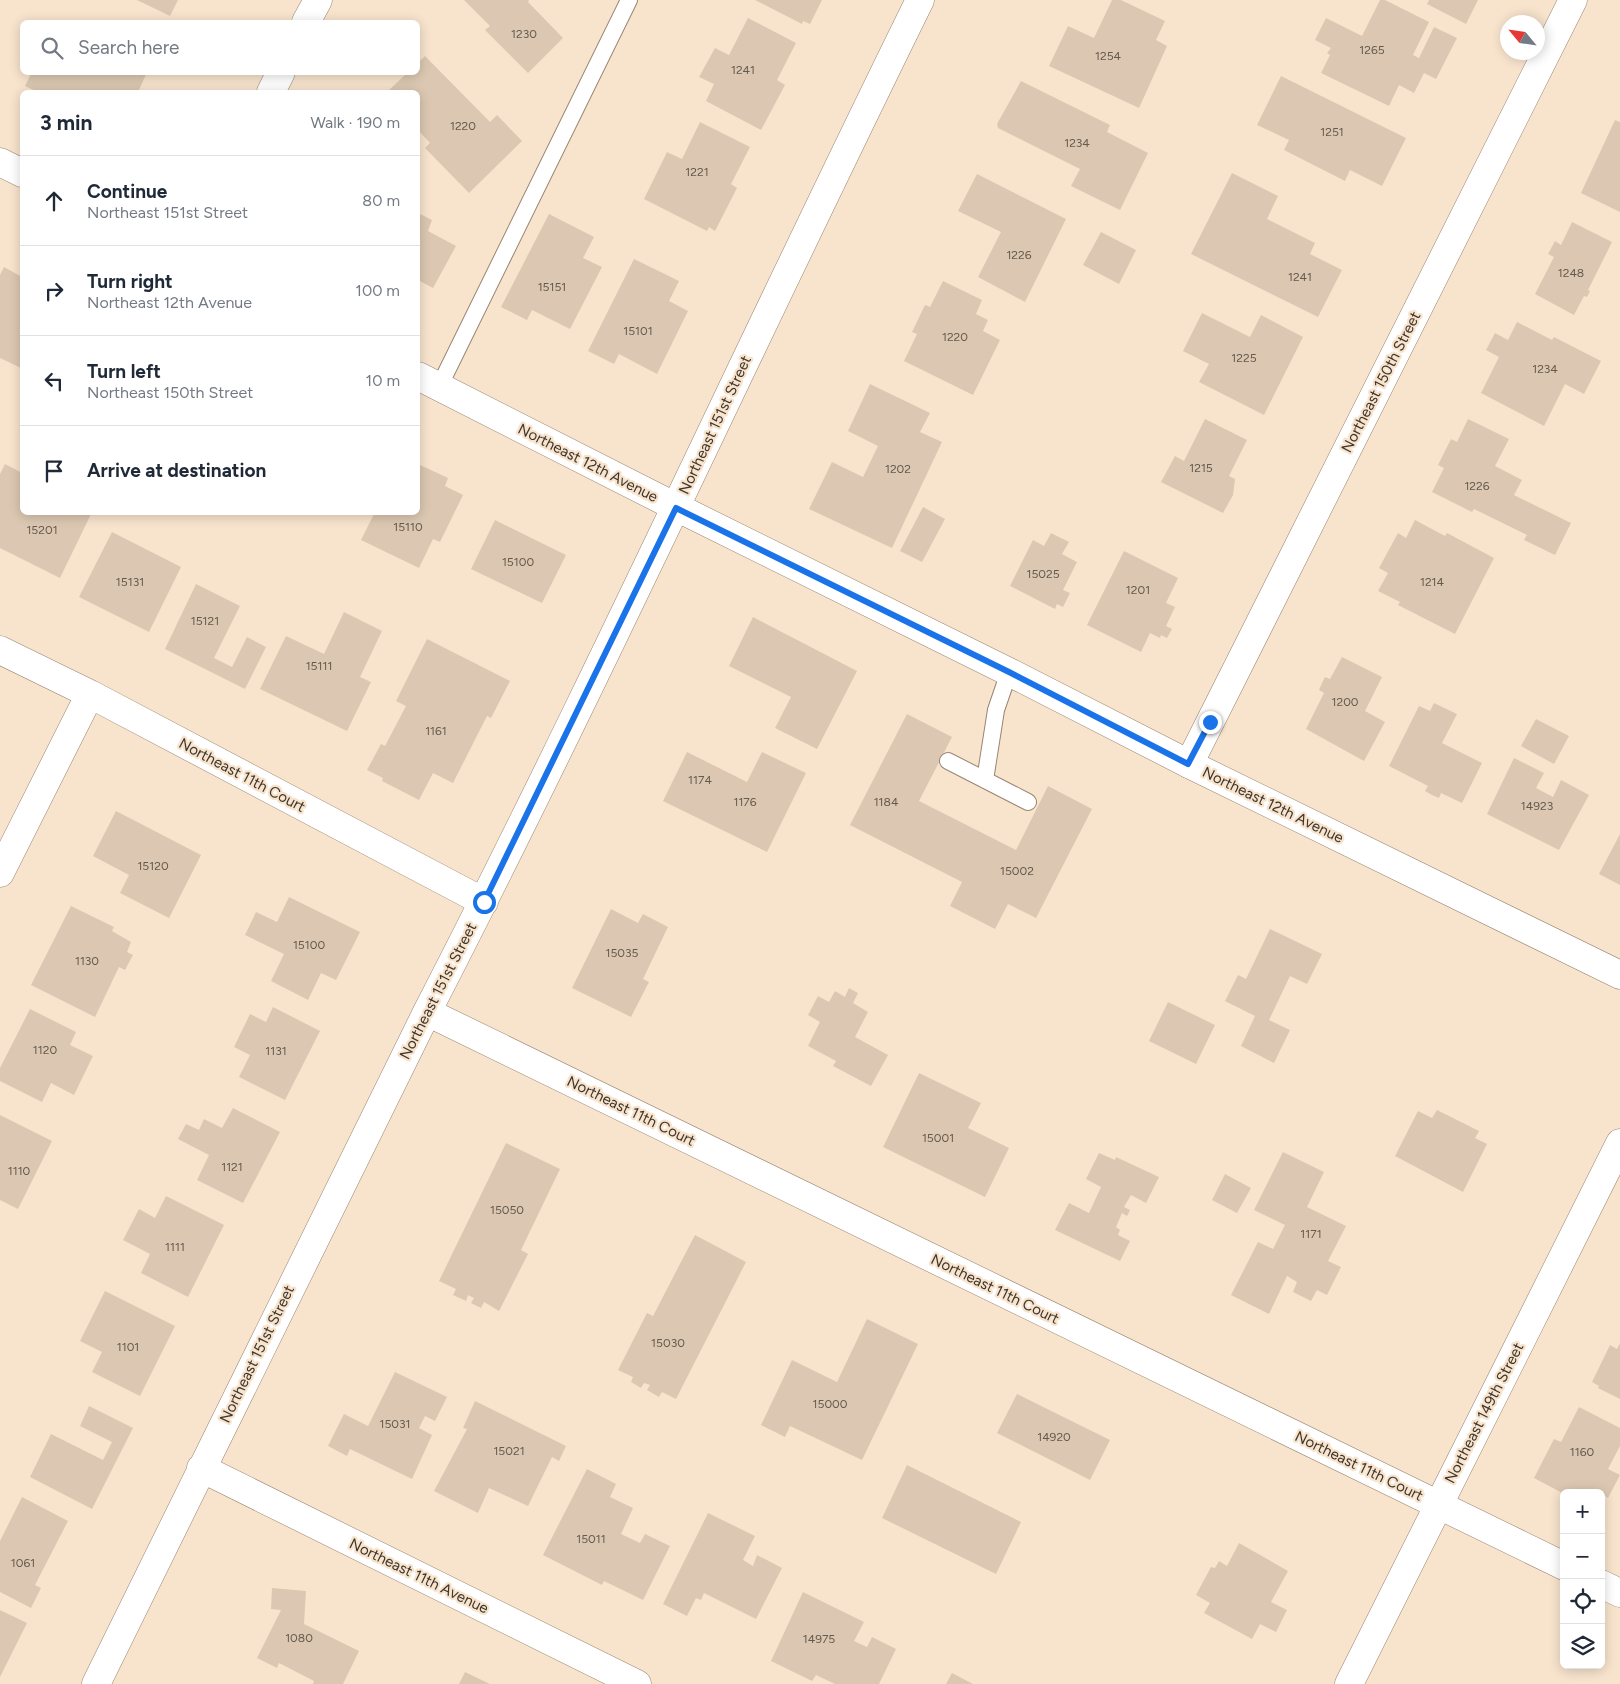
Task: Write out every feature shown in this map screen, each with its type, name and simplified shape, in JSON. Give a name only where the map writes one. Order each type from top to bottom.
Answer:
[{"type":"street","points":[[307,20],[318,0]]},
{"type":"street","name":"Northeast 151st Street","points":[[96,1684],[427,1012],[484,902],[676,508],[849,143],[920,0]]},
{"type":"street","name":"Northeast 150th Street","points":[[1188,764],[1574,0]]},
{"type":"street","points":[[272,90],[280,75]]},
{"type":"street","points":[[0,162],[20,172]]},
{"type":"street","name":"Northeast 12th Avenue","points":[[428,381],[676,508],[1009,672],[1188,764],[1620,975]]},
{"type":"street","name":"Northeast 11th Court","points":[[0,650],[90,694],[484,902]]},
{"type":"street","points":[[0,873],[90,694]]},
{"type":"street","name":"Northeast 11th Court","points":[[427,1012],[1560,1564]]},
{"type":"street","name":"Northeast 149th Street","points":[[1349,1684],[1620,1143]]},
{"type":"street","name":"Northeast 11th Avenue","points":[[201,1468],[637,1684]]},
{"type":"street","points":[[1605,1586],[1620,1593]]},
{"type":"lane","points":[[428,381],[629,0]]},
{"type":"lane","points":[[985,780],[996,710],[1009,672]]},
{"type":"lane","points":[[948,761],[1028,802]]},
{"type":"building","points":[[137,0],[178,0],[170,16]]},
{"type":"building","points":[[464,0],[529,0],[528,2],[563,38],[528,73],[485,30],[490,26]]},
{"type":"building","points":[[755,0],[822,0],[810,24],[803,21],[802,24]]},
{"type":"building","points":[[1112,0],[1121,0],[1165,21],[1156,40],[1167,46],[1139,108],[1049,66],[1068,26],[1094,38]]},
{"type":"building","points":[[1380,0],[1385,0],[1429,22],[1413,55],[1419,58],[1434,27],[1457,38],[1436,79],[1424,73],[1414,93],[1399,85],[1389,106],[1321,73],[1330,55],[1327,53],[1331,48],[1315,40],[1326,18],[1362,36]]},
{"type":"building","points":[[1429,0],[1478,0],[1466,24],[1427,4]]},
{"type":"building","points":[[748,18],[796,43],[777,80],[785,85],[761,130],[706,101],[714,84],[699,77],[715,48],[729,55]]},
{"type":"building","points":[[425,56],[490,122],[497,115],[522,141],[469,193],[425,148],[430,143],[420,132],[420,90],[389,90],[405,75],[420,75],[420,61]]},
{"type":"building","points":[[30,75],[146,75],[139,90],[34,90],[25,86]]},
{"type":"building","points":[[1281,76],[1406,138],[1382,186],[1350,170],[1345,181],[1284,150],[1289,140],[1257,125]]},
{"type":"building","points":[[1021,81],[1110,125],[1107,132],[1148,153],[1120,210],[1071,186],[1080,169],[998,128],[997,124]]},
{"type":"building","points":[[1615,120],[1620,122],[1620,212],[1581,193]]},
{"type":"building","points":[[700,122],[750,147],[731,184],[737,188],[715,231],[709,227],[707,231],[644,199],[667,152],[682,159]]},
{"type":"building","points":[[1232,173],[1278,196],[1267,219],[1315,243],[1310,254],[1342,270],[1318,317],[1191,254]]},
{"type":"building","points":[[977,174],[1066,219],[1025,302],[978,277],[1001,232],[958,211]]},
{"type":"building","points":[[420,214],[432,220],[428,231],[456,246],[433,288],[420,281]]},
{"type":"building","points":[[549,214],[594,237],[583,258],[602,267],[570,329],[532,310],[527,320],[501,307]]},
{"type":"building","points":[[1572,222],[1612,242],[1588,290],[1590,291],[1587,297],[1584,296],[1574,315],[1535,294],[1554,257],[1548,254],[1555,241],[1561,245]]},
{"type":"building","points":[[1101,232],[1136,250],[1119,284],[1083,265]]},
{"type":"building","points":[[634,259],[679,281],[669,301],[688,311],[657,374],[619,354],[614,364],[588,351]]},
{"type":"building","points":[[4,267],[20,276],[20,368],[0,358],[0,275]]},
{"type":"building","points":[[943,281],[982,300],[976,314],[988,320],[983,331],[1000,340],[973,395],[904,361],[917,334],[912,332],[925,305],[930,307]]},
{"type":"building","points":[[1202,313],[1250,337],[1261,315],[1303,337],[1264,415],[1199,382],[1209,364],[1183,351]]},
{"type":"building","points":[[1517,322],[1552,340],[1554,337],[1601,361],[1584,394],[1565,384],[1544,426],[1481,393],[1499,357],[1486,350],[1495,333],[1508,340]]},
{"type":"building","points":[[870,384],[930,413],[920,432],[942,442],[892,548],[809,509],[832,462],[863,477],[878,446],[848,431]]},
{"type":"building","points":[[1205,419],[1247,440],[1229,476],[1235,479],[1233,495],[1223,513],[1161,482],[1175,456],[1184,461]]},
{"type":"building","points":[[1468,419],[1509,439],[1495,466],[1522,480],[1514,495],[1571,523],[1555,555],[1524,540],[1527,535],[1474,509],[1472,512],[1432,492],[1444,468],[1438,465],[1451,439],[1457,442]]},
{"type":"building","points":[[5,464],[20,472],[20,515],[91,515],[60,578],[0,548],[0,474]]},
{"type":"building","points":[[420,465],[448,478],[445,486],[463,495],[440,542],[433,539],[419,568],[361,540],[374,515],[420,515]]},
{"type":"building","points":[[923,507],[945,519],[922,562],[900,551]]},
{"type":"building","points":[[495,520],[566,555],[542,603],[471,569]]},
{"type":"building","points":[[1415,520],[1445,536],[1447,533],[1494,558],[1455,634],[1398,605],[1400,602],[1378,591],[1388,573],[1379,568],[1398,533],[1406,538]]},
{"type":"building","points":[[112,532],[181,567],[149,632],[79,597]]},
{"type":"building","points":[[1051,533],[1069,542],[1062,554],[1077,562],[1063,590],[1070,593],[1063,607],[1057,604],[1055,609],[1010,586],[1033,540],[1044,546]]},
{"type":"building","points":[[1124,551],[1178,578],[1166,603],[1175,607],[1166,626],[1172,629],[1167,638],[1161,635],[1160,638],[1150,633],[1141,652],[1087,625]]},
{"type":"building","points":[[196,584],[240,606],[214,658],[232,667],[247,637],[266,647],[245,689],[165,649]]},
{"type":"building","points":[[344,612],[382,631],[360,677],[371,682],[347,731],[260,689],[286,636],[324,654]]},
{"type":"building","points":[[753,617],[857,671],[817,749],[775,728],[791,697],[729,666]]},
{"type":"building","points":[[427,639],[510,681],[491,718],[487,716],[453,783],[433,773],[419,800],[382,781],[383,778],[367,770],[381,744],[385,746],[406,706],[396,701]]},
{"type":"building","points":[[1342,657],[1382,677],[1365,711],[1385,722],[1364,761],[1306,729],[1324,693],[1319,690],[1325,677],[1330,679]]},
{"type":"building","points":[[1434,703],[1457,714],[1442,743],[1482,763],[1462,803],[1441,793],[1439,798],[1432,795],[1425,791],[1428,786],[1389,766],[1419,706],[1430,711]]},
{"type":"building","points":[[907,714],[952,737],[919,801],[1016,850],[1048,786],[1092,809],[1036,918],[1008,904],[995,929],[950,906],[962,882],[850,825]]},
{"type":"building","points":[[1536,719],[1569,736],[1554,764],[1521,746]]},
{"type":"building","points":[[687,752],[747,782],[762,752],[806,773],[767,852],[663,801]]},
{"type":"building","points":[[1514,758],[1544,773],[1536,788],[1553,797],[1561,780],[1589,795],[1559,850],[1487,814]]},
{"type":"building","points":[[116,811],[201,855],[169,918],[120,893],[129,875],[93,856]]},
{"type":"building","points":[[1620,834],[1620,885],[1599,874]]},
{"type":"building","points":[[289,897],[360,932],[336,980],[321,973],[308,1000],[271,981],[284,954],[245,935],[256,912],[277,922]]},
{"type":"building","points":[[71,906],[114,927],[112,931],[131,942],[127,952],[133,955],[125,970],[119,967],[95,1017],[31,985]]},
{"type":"building","points":[[611,909],[638,923],[643,914],[668,927],[643,979],[649,982],[631,1017],[572,988]]},
{"type":"building","points":[[1270,929],[1322,954],[1307,984],[1290,976],[1269,1020],[1290,1030],[1274,1063],[1241,1046],[1255,1016],[1225,1001],[1238,975],[1246,979]]},
{"type":"building","points":[[849,988],[858,993],[853,1003],[868,1012],[855,1037],[888,1055],[871,1086],[833,1066],[836,1061],[808,1046],[820,1022],[808,1015],[818,996],[829,1002],[835,991],[845,997]]},
{"type":"building","points":[[1168,1002],[1215,1025],[1196,1064],[1149,1041]]},
{"type":"building","points":[[273,1007],[320,1031],[285,1100],[239,1077],[250,1055],[234,1047],[250,1014],[266,1022]]},
{"type":"building","points":[[30,1009],[76,1032],[70,1045],[93,1056],[74,1095],[51,1083],[42,1102],[0,1081],[0,1068]]},
{"type":"building","points":[[919,1073],[981,1103],[968,1128],[1009,1148],[985,1197],[883,1147]]},
{"type":"building","points":[[233,1108],[280,1132],[243,1203],[197,1180],[209,1155],[178,1139],[186,1124],[199,1130],[204,1119],[222,1128]]},
{"type":"building","points":[[1437,1110],[1479,1131],[1475,1138],[1487,1144],[1463,1192],[1395,1156],[1418,1111],[1432,1118]]},
{"type":"building","points":[[0,1115],[52,1141],[18,1209],[0,1200]]},
{"type":"building","points":[[506,1143],[560,1169],[521,1250],[528,1254],[499,1311],[484,1302],[481,1308],[471,1303],[474,1298],[468,1295],[466,1301],[453,1295],[456,1289],[439,1281]]},
{"type":"building","points":[[1283,1152],[1324,1172],[1307,1207],[1346,1226],[1328,1261],[1341,1267],[1327,1295],[1317,1290],[1311,1301],[1293,1292],[1297,1282],[1287,1276],[1269,1314],[1231,1295],[1258,1242],[1273,1249],[1285,1225],[1254,1210]]},
{"type":"building","points":[[1099,1153],[1115,1160],[1116,1157],[1159,1177],[1146,1203],[1131,1195],[1124,1207],[1130,1210],[1127,1216],[1122,1213],[1116,1227],[1120,1230],[1118,1235],[1130,1241],[1120,1261],[1055,1230],[1069,1203],[1089,1213],[1101,1187],[1086,1179]]},
{"type":"building","points":[[1225,1174],[1251,1188],[1237,1213],[1212,1200]]},
{"type":"building","points":[[166,1196],[224,1225],[188,1297],[141,1273],[150,1254],[123,1240],[139,1209],[155,1218]]},
{"type":"building","points":[[695,1235],[746,1262],[676,1399],[662,1392],[659,1397],[647,1390],[650,1385],[644,1383],[641,1388],[631,1382],[633,1377],[618,1370],[647,1313],[653,1316]]},
{"type":"building","points":[[105,1291],[175,1326],[140,1396],[92,1372],[102,1352],[80,1341]]},
{"type":"building","points":[[867,1319],[918,1344],[862,1460],[790,1426],[785,1437],[761,1425],[792,1360],[837,1382]]},
{"type":"building","points":[[1620,1343],[1620,1399],[1598,1388],[1599,1386],[1592,1382],[1610,1345],[1617,1349]]},
{"type":"building","points":[[395,1372],[447,1397],[435,1421],[425,1416],[419,1428],[432,1435],[412,1479],[350,1449],[347,1456],[328,1446],[344,1414],[368,1426]]},
{"type":"building","points":[[1017,1394],[1110,1440],[1090,1480],[997,1433]]},
{"type":"building","points":[[475,1401],[566,1446],[559,1461],[552,1457],[528,1506],[489,1488],[478,1513],[434,1491],[467,1429],[463,1428]]},
{"type":"building","points":[[89,1406],[133,1428],[92,1509],[30,1477],[51,1434],[103,1460],[112,1442],[80,1426]]},
{"type":"building","points":[[1579,1407],[1620,1428],[1620,1446],[1608,1469],[1620,1475],[1608,1498],[1605,1496],[1605,1489],[1560,1489],[1560,1492],[1534,1478],[1554,1439],[1561,1442]]},
{"type":"building","points":[[907,1465],[1021,1522],[996,1574],[882,1518]]},
{"type":"building","points":[[587,1469],[616,1484],[610,1497],[633,1508],[621,1534],[640,1543],[645,1534],[670,1546],[643,1600],[604,1581],[602,1585],[543,1555]]},
{"type":"building","points":[[22,1497],[68,1521],[35,1585],[41,1588],[31,1608],[0,1592],[0,1541]]},
{"type":"building","points":[[708,1513],[755,1536],[743,1560],[753,1566],[757,1555],[782,1568],[756,1619],[704,1593],[701,1600],[696,1598],[687,1616],[663,1604]]},
{"type":"building","points":[[1239,1543],[1288,1571],[1271,1602],[1287,1610],[1276,1632],[1260,1624],[1252,1639],[1204,1613],[1210,1603],[1196,1595],[1211,1567],[1215,1568],[1219,1561],[1227,1566]]},
{"type":"building","points":[[272,1588],[306,1591],[304,1624],[359,1651],[343,1684],[313,1684],[314,1681],[279,1663],[277,1668],[257,1658],[281,1610],[271,1609]]},
{"type":"building","points":[[803,1592],[864,1622],[854,1641],[867,1647],[872,1637],[896,1649],[879,1684],[835,1684],[816,1675],[812,1681],[771,1661]]},
{"type":"building","points":[[0,1610],[27,1623],[0,1677]]},
{"type":"building","points":[[465,1672],[490,1684],[459,1684]]},
{"type":"building","points":[[952,1673],[973,1684],[946,1684]]},
{"type":"route","points":[[484,902],[676,508],[1009,672],[1188,764],[1210,722]]}]
